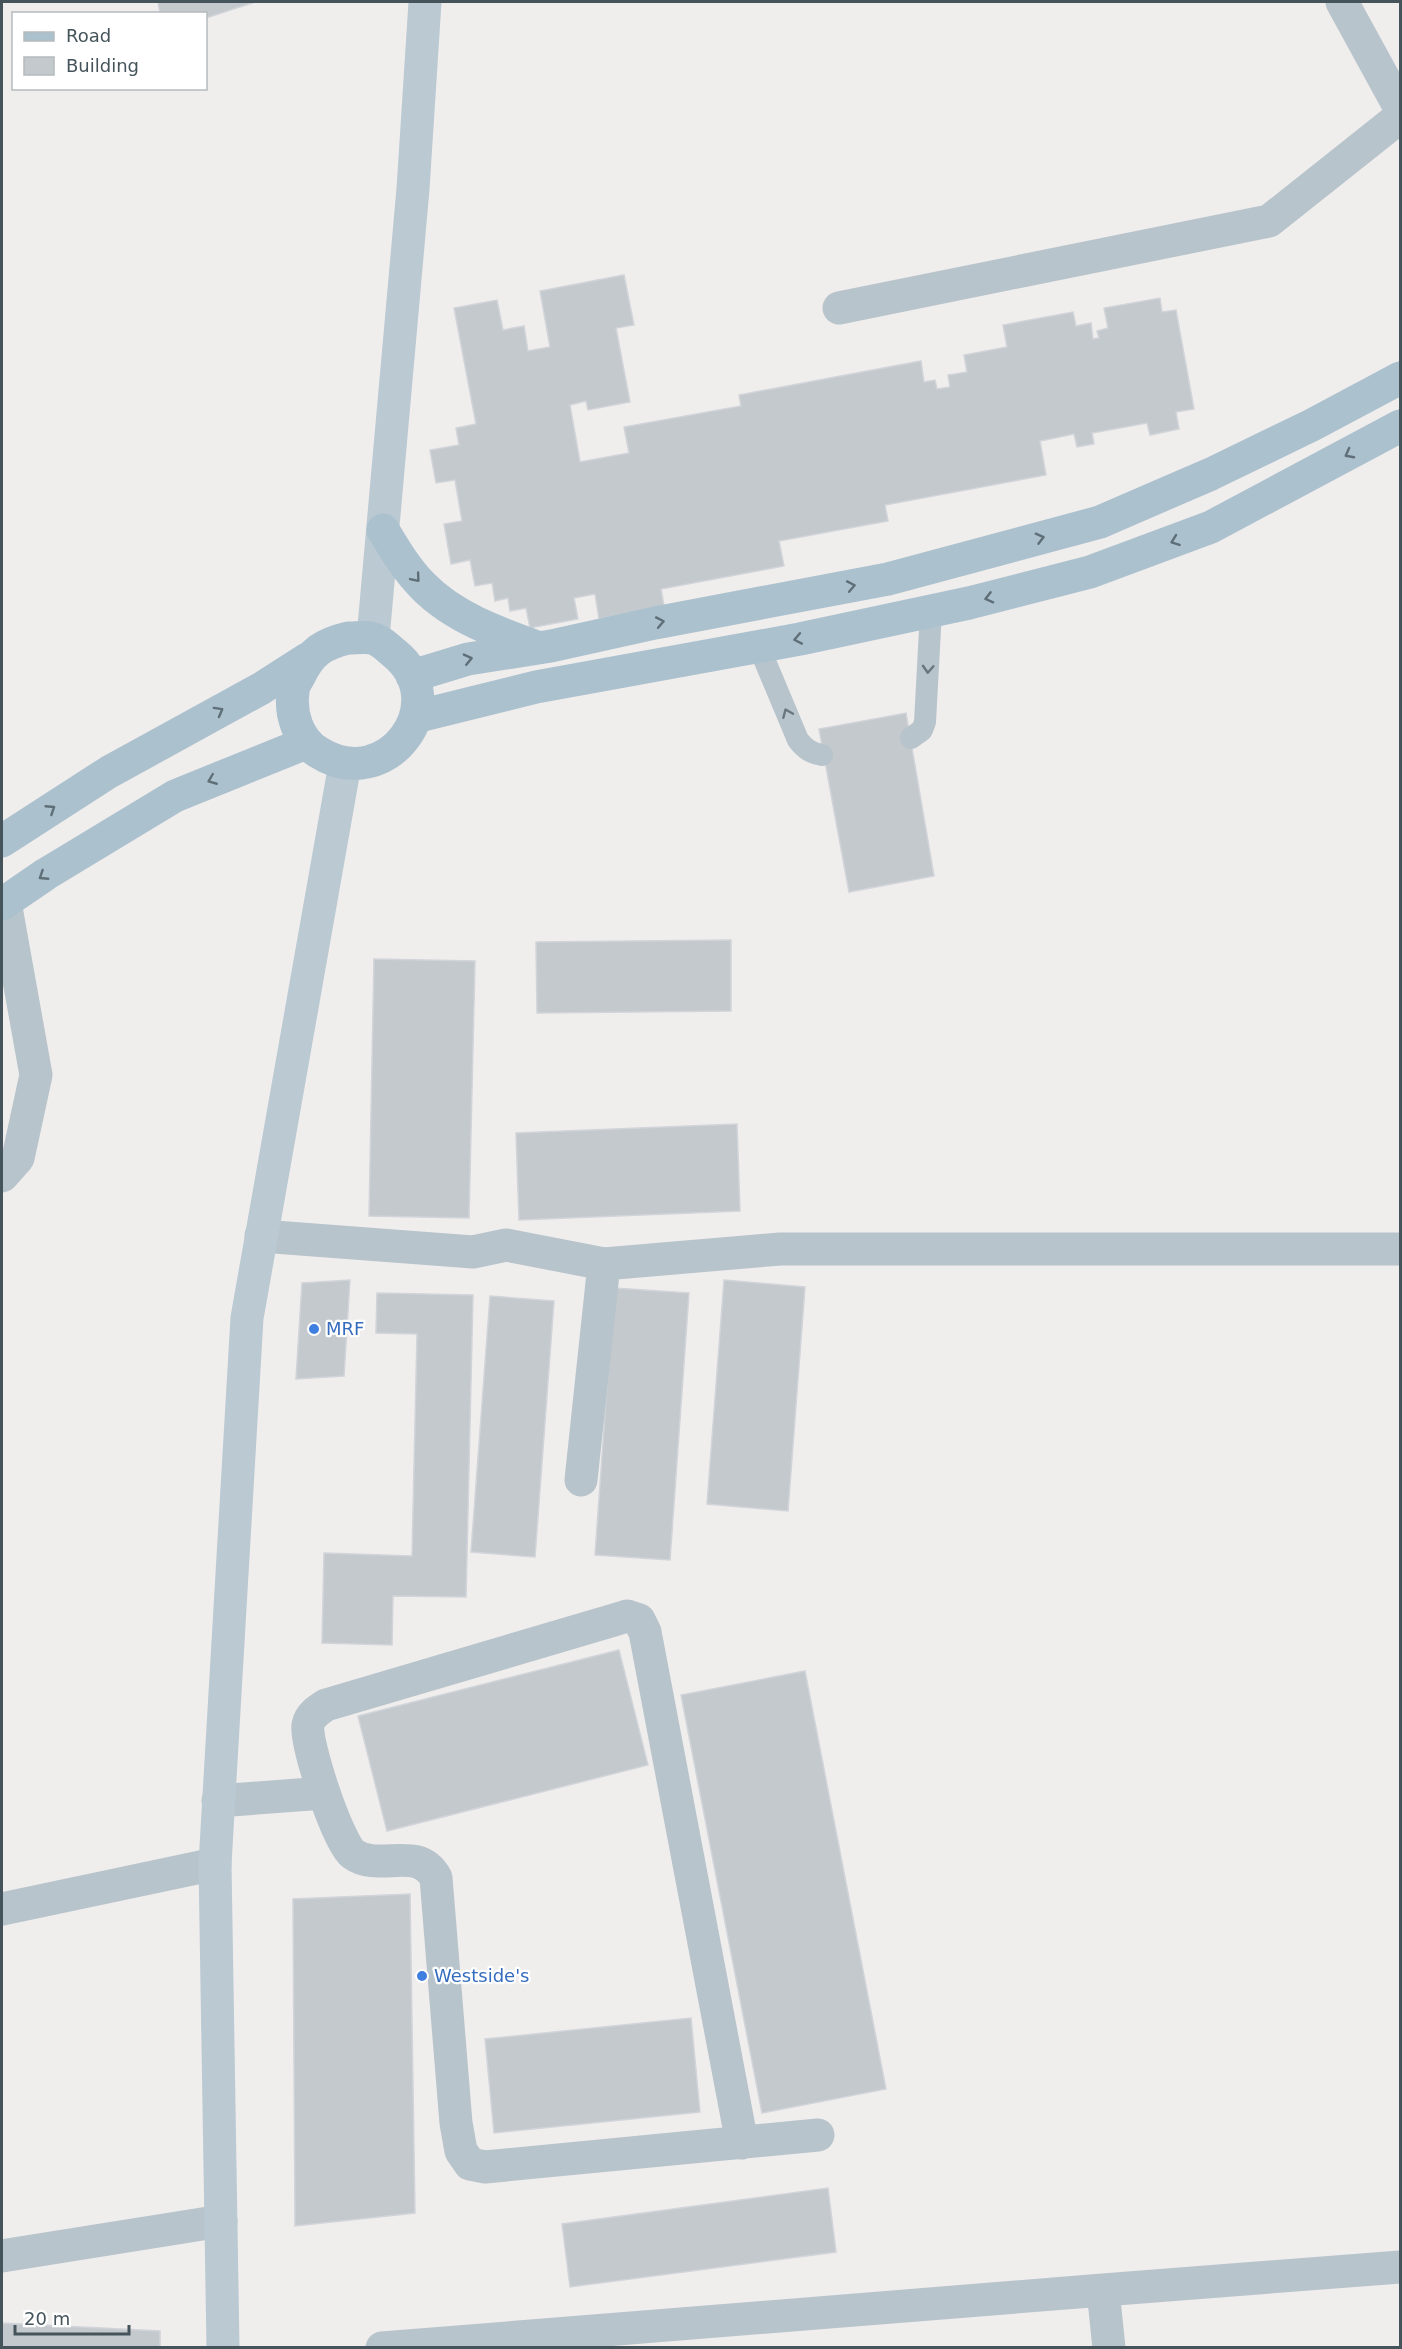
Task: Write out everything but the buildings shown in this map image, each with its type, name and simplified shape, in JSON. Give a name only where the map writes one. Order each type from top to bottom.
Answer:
[{"type":"main road","points":[[373,638],[412,200],[425,2]]},
{"type":"main road","points":[[412,676],[468,658],[538,648],[655,623],[888,579],[1100,522],[1221,470],[1401,378]]},
{"type":"main road","points":[[415,717],[536,687],[759,647],[931,611],[1090,572],[1211,528],[1401,426]]},
{"type":"main road","points":[[383,530],[404,564],[424,587],[450,607],[478,624],[538,648]]},
{"type":"main road","points":[[2,841],[109,772],[262,688],[333,642],[348,638],[373,638],[401,658],[412,676],[417,703],[415,717],[408,734],[397,748],[382,758],[364,764],[345,764],[329,759],[306,743],[295,722],[292,706],[293,689],[307,660]]},
{"type":"main road","points":[[3,903],[175,796],[306,743]]},
{"type":"main road","points":[[223,2348],[215,1864],[248,1318],[345,764]]},
{"type":"street","points":[[1342,2],[1401,108]]},
{"type":"street","points":[[839,308],[1269,221],[1401,117]]},
{"type":"street","points":[[2,1176],[18,1158],[36,1075],[3,903]]},
{"type":"street","points":[[261,1236],[473,1252],[506,1245],[604,1264],[780,1249],[1401,1249]]},
{"type":"street","points":[[581,1480],[604,1264]]},
{"type":"street","points":[[742,2143],[645,1632],[639,1620],[627,1616],[326,1705],[315,1712],[308,1723],[308,1734],[324,1793],[342,1839],[351,1853],[364,1860],[425,1863],[431,1868],[436,1878],[456,2123],[461,2151],[470,2164],[485,2167],[818,2136]]},
{"type":"street","points":[[218,1801],[324,1793]]},
{"type":"street","points":[[2,1909],[215,1864]]},
{"type":"street","points":[[2,2256],[221,2221]]},
{"type":"street","points":[[382,2348],[1401,2267]]},
{"type":"street","points":[[1103,2290],[1110,2348]]},
{"type":"lane","points":[[911,738],[922,730],[925,722],[931,611]]},
{"type":"lane","points":[[759,647],[798,740],[804,748],[822,756]]},
{"type":"place","name":"MRF","points":[[314,1329]]},
{"type":"place","name":"Westside's","points":[[422,1976]]}]
